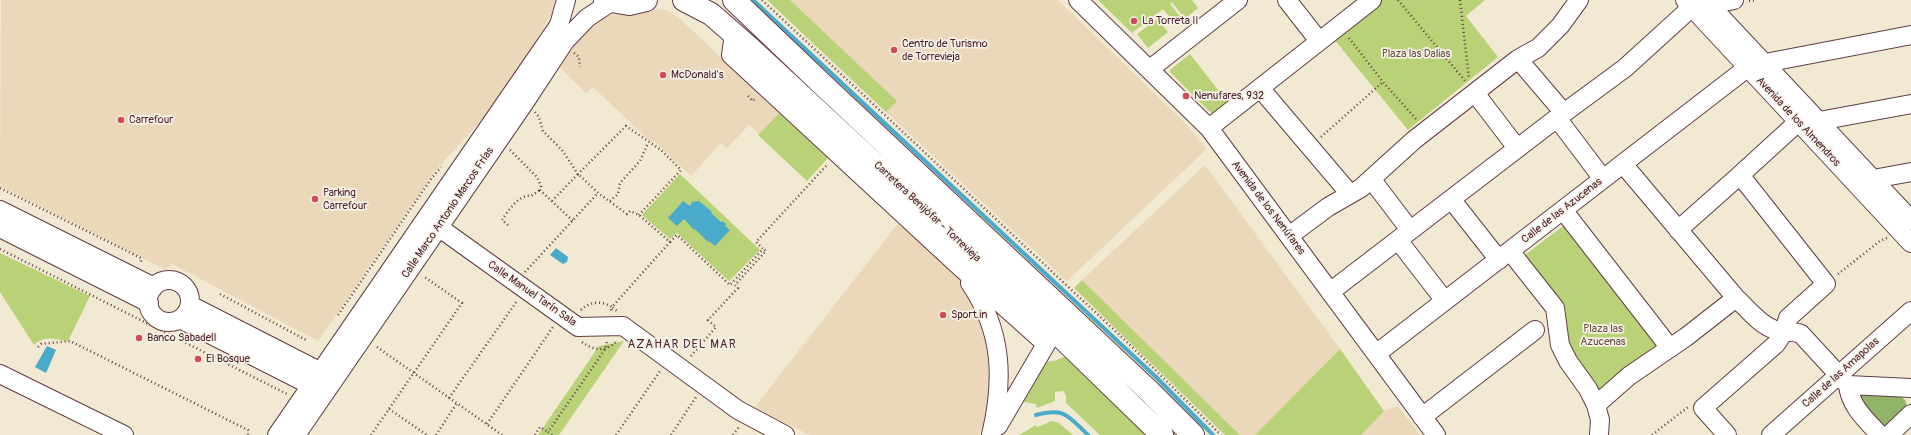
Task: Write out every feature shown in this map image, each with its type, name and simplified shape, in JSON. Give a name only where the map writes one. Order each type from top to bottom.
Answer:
[{"type":"main road","points":[[608,1],[629,4],[646,0]]},
{"type":"main road","name":"Carretera Benijófar - Torrevieja","points":[[684,0],[701,7],[734,34],[1050,337],[1162,435]]},
{"type":"main road","name":"Carretera Benijófar - Torrevieja","points":[[734,0],[1148,390],[1193,435]]},
{"type":"street","name":"Calle Marco Antonio Marcos Frías","points":[[277,435],[411,268],[433,223],[559,25],[566,0]]},
{"type":"street","name":"Avenida de los Nenúfares","points":[[1078,0],[1209,128],[1436,435]]},
{"type":"street","points":[[1150,69],[1238,0]]},
{"type":"street","points":[[1287,0],[1319,41]]},
{"type":"street","points":[[1209,128],[1372,0]]},
{"type":"street","points":[[1289,236],[1328,206],[1372,180],[1414,140],[1518,59],[1538,48],[1552,36],[1579,0]]},
{"type":"street","points":[[1330,292],[1560,115],[1625,68],[1698,3],[1734,0]]},
{"type":"street","name":"Calle Marco Antonio Marcos Frías","points":[[296,435],[320,382],[433,223],[565,41],[587,18],[608,1]]},
{"type":"street","name":"Avenida de los Almendros","points":[[1698,3],[1756,66],[1798,122],[1911,244]]},
{"type":"street","points":[[734,34],[731,55],[960,267],[1050,337],[991,435]]},
{"type":"street","points":[[1756,66],[1911,35]]},
{"type":"street","points":[[1518,59],[1560,115],[1603,179]]},
{"type":"street","points":[[1756,66],[1819,121],[1911,220]]},
{"type":"street","name":"Calle de las Azucenas","points":[[1376,354],[1603,179],[1756,66]]},
{"type":"street","points":[[1260,88],[1350,194]]},
{"type":"street","points":[[1475,93],[1517,148]]},
{"type":"street","points":[[1819,121],[1911,104]]},
{"type":"street","points":[[1678,230],[1798,122]]},
{"type":"street","points":[[1623,164],[1736,298],[1761,322],[1784,332],[1796,331],[1801,334],[1843,380],[1852,402],[1880,435]]},
{"type":"street","points":[[1873,179],[1911,172]]},
{"type":"street","points":[[1727,435],[1703,408],[1776,344],[1784,332],[1788,318],[1826,284],[1740,175]]},
{"type":"street","points":[[1372,180],[1445,301]]},
{"type":"street","points":[[1451,199],[1555,308],[1560,345],[1568,361],[1588,389],[1596,405],[1600,420],[1599,435]]},
{"type":"street","points":[[0,210],[151,295]]},
{"type":"street","points":[[1563,210],[1670,348]]},
{"type":"street","name":"Calle Manuel Tarín Sala","points":[[433,223],[578,327],[623,326],[672,368],[748,416],[785,435]]},
{"type":"street","points":[[0,228],[151,295]]},
{"type":"street","points":[[960,267],[982,304],[995,338],[998,356],[999,382],[991,435]]},
{"type":"street","points":[[166,280],[180,283],[189,295],[185,312],[170,322],[160,320],[152,313],[151,295],[166,280]]},
{"type":"street","points":[[1596,405],[1629,376],[1670,348],[1736,298]]},
{"type":"street","name":"Calle de las Amapolas","points":[[1776,433],[1843,380],[1911,310]]},
{"type":"street","points":[[185,312],[320,382]]},
{"type":"street","points":[[1422,417],[1535,330]]},
{"type":"street","points":[[0,374],[124,435]]},
{"type":"street","points":[[1843,380],[1911,388]]},
{"type":"street","points":[[1888,435],[1911,414]]},
{"type":"path","points":[[762,0],[1125,340],[1221,435]]},
{"type":"path","points":[[1398,0],[1470,86],[1460,0]]},
{"type":"path","points":[[1339,26],[1408,112],[1421,122]]},
{"type":"path","points":[[569,52],[578,57],[580,67]]},
{"type":"path","points":[[1309,147],[1383,82]]},
{"type":"path","points":[[748,96],[753,101],[758,96]]},
{"type":"path","points":[[533,111],[538,117],[543,131],[562,150],[578,174],[598,193],[627,214],[630,211],[639,215],[670,242]]},
{"type":"path","points":[[552,201],[626,126],[661,150],[682,170],[639,215]]},
{"type":"path","points":[[610,201],[618,194],[620,184],[640,161],[648,142]]},
{"type":"path","points":[[508,148],[537,177],[541,186],[540,190],[573,220]]},
{"type":"path","points":[[616,435],[672,368],[716,327],[708,320],[738,288],[735,285],[766,251],[756,242],[832,159]]},
{"type":"path","points":[[0,188],[141,258],[142,265]]},
{"type":"path","points":[[508,225],[502,220],[514,205],[521,198],[527,195],[531,196],[540,190]]},
{"type":"path","points":[[521,276],[598,193]]},
{"type":"path","points":[[612,306],[677,236],[730,285],[763,248]]},
{"type":"path","points":[[1826,284],[1880,241],[1890,237]]},
{"type":"path","points":[[0,249],[282,392]]},
{"type":"path","points":[[370,435],[462,303],[411,268]]},
{"type":"path","points":[[220,294],[308,341]]},
{"type":"path","points":[[450,398],[519,297]]},
{"type":"path","points":[[578,314],[585,307],[594,303],[602,303],[612,306]]},
{"type":"path","points":[[548,432],[606,348],[616,325],[612,306]]},
{"type":"path","points":[[606,348],[616,325],[612,306]]},
{"type":"path","points":[[487,424],[556,324]]},
{"type":"path","points":[[575,337],[592,348],[606,348]]},
{"type":"path","points":[[38,347],[41,344],[70,341],[248,430],[248,435]]},
{"type":"path","points":[[372,353],[381,341]]},
{"type":"path","points":[[377,347],[502,435]]},
{"type":"path","points":[[671,435],[700,392]]},
{"type":"path","points":[[436,435],[457,404]]},
{"type":"path","points":[[1652,435],[1691,405],[1699,405],[1703,408]]},
{"type":"path","points":[[389,408],[426,435]]},
{"type":"path","points":[[535,435],[540,427],[552,435]]},
{"type":"shaded area","points":[[1,0],[555,0],[552,13],[520,67],[480,122],[435,171],[318,341],[172,264],[166,270],[0,186]]},
{"type":"shaded area","points":[[790,0],[1058,0],[1185,123],[1207,149],[1067,281],[886,112],[896,101]]},
{"type":"shaded area","points":[[653,9],[666,10],[678,17],[779,112],[759,134],[749,125],[727,148],[721,143],[691,176],[654,141],[652,143],[593,87],[586,93],[558,66],[578,39],[591,26],[601,19],[612,15],[643,13]]},
{"type":"shaded area","points":[[1205,165],[1340,349],[1255,435],[1240,435],[1082,280]]},
{"type":"shaded area","points":[[900,221],[958,275],[974,296],[994,361],[987,417],[979,435],[810,435],[754,408]]},
{"type":"shaded area","points":[[1398,406],[1420,435],[1361,435],[1384,411]]},
{"type":"green space","points":[[767,0],[790,0],[897,101],[886,112]]},
{"type":"green space","name":"La Torreta II","points":[[1098,0],[1192,0],[1198,8],[1185,19],[1172,2],[1170,4],[1183,20],[1177,26],[1163,9],[1132,33]]},
{"type":"green space","name":"Plaza las Dalias","points":[[1378,0],[1485,0],[1466,16],[1498,57],[1408,130],[1333,38]]},
{"type":"green space","points":[[1157,19],[1168,32],[1148,48],[1137,34]]},
{"type":"green space","points":[[1190,54],[1229,104],[1212,114],[1170,72],[1170,70]]},
{"type":"green space","points":[[779,113],[828,158],[807,181],[758,135]]},
{"type":"green space","points":[[680,174],[760,250],[729,281],[677,233],[670,239],[642,215]]},
{"type":"green space","name":"Plaza las Azucenas","points":[[1567,223],[1657,345],[1657,347],[1599,393],[1578,368],[1521,258]]},
{"type":"green space","points":[[0,253],[90,296],[68,341],[46,339],[34,345],[0,292]]},
{"type":"green space","points":[[1082,280],[1240,435],[1225,435],[1074,288]]},
{"type":"green space","points":[[624,341],[559,435],[538,435],[599,346]]},
{"type":"green space","points":[[1340,349],[1384,411],[1361,435],[1255,435]]},
{"type":"green space","points":[[1067,356],[1149,435],[1100,435],[1066,403],[1066,395],[1063,391],[1055,392],[1055,401],[1037,408],[1036,404],[1024,402],[1025,396],[1044,362],[1054,361]]},
{"type":"green space","points":[[1855,393],[1898,394],[1905,400],[1908,409],[1888,427],[1883,427]]},
{"type":"green space","points":[[1052,421],[1059,423],[1073,435],[1019,435],[1036,425],[1037,427]]},
{"type":"water","points":[[683,201],[690,206],[692,202],[699,201],[721,222],[722,221],[726,224],[725,226],[730,230],[715,246],[709,241],[708,242],[695,229],[694,230],[684,219],[677,226],[668,218]]},
{"type":"water","points":[[556,248],[568,257],[567,262],[563,264],[550,255]]},
{"type":"water","points":[[47,346],[56,350],[46,373],[35,367]]},
{"type":"waterway","points":[[753,0],[1156,377],[1213,435]]},
{"type":"waterway","points":[[1036,415],[1054,412],[1060,413],[1070,418],[1088,435]]},
{"type":"place","name":"La Torreta II","points":[[1134,21]]},
{"type":"place","name":"Centro de Turismo de Torrevieja","points":[[894,50]]},
{"type":"place","name":"McDonald's","points":[[663,75]]},
{"type":"place","name":"Nenufares, 932","points":[[1186,96]]},
{"type":"place","name":"Carrefour","points":[[121,120]]},
{"type":"place","name":"Parking Carrefour","points":[[315,199]]},
{"type":"place","name":"Sport.in","points":[[943,315]]},
{"type":"place","name":"Banco Sabadell","points":[[139,338]]},
{"type":"place","name":"El Bosque","points":[[198,359]]},
{"type":"district","name":"AZAHAR DEL MAR","points":[[682,345]]}]
